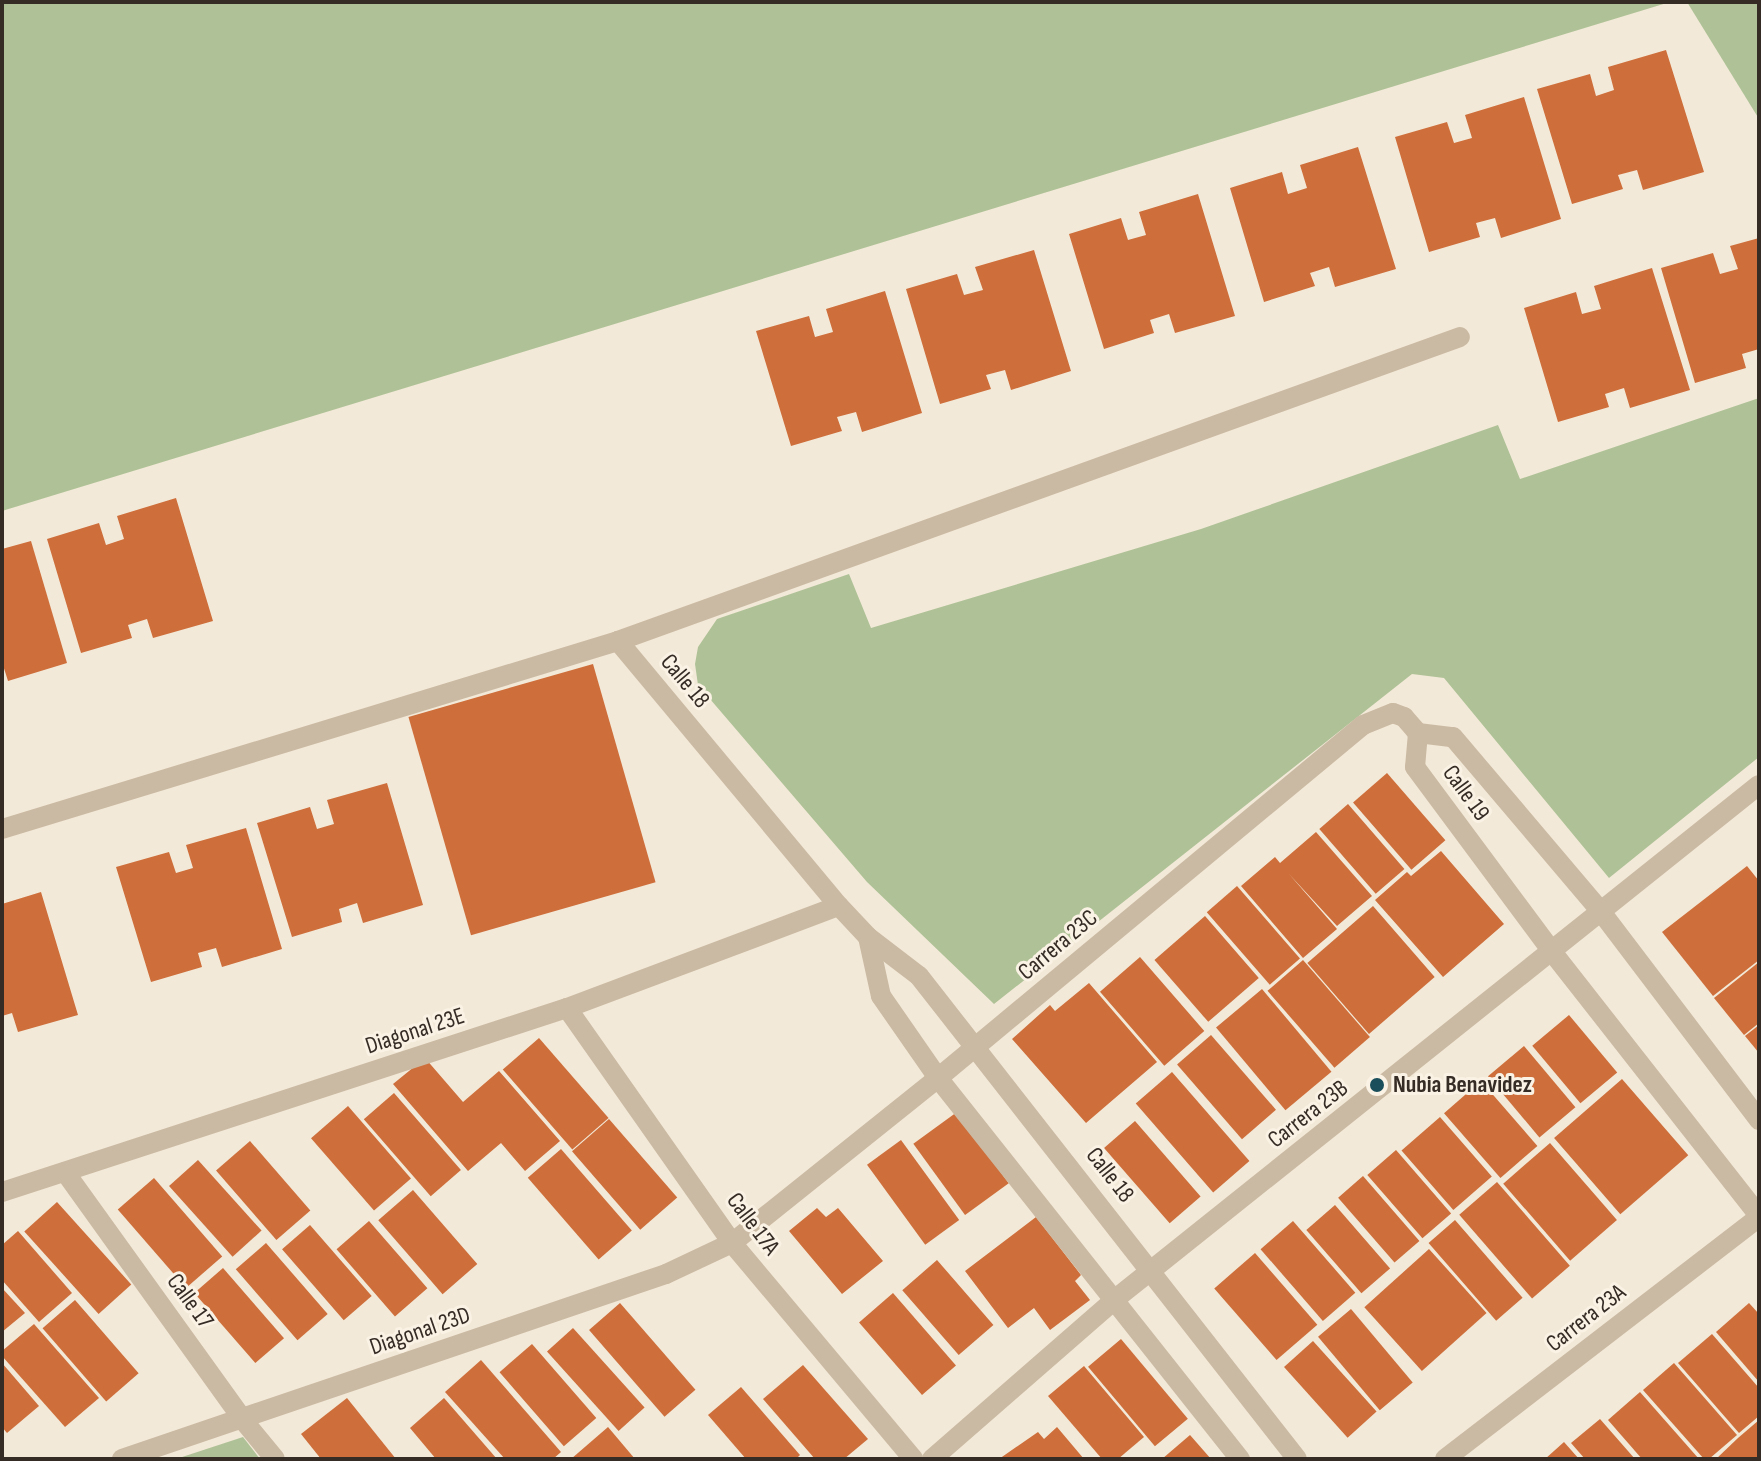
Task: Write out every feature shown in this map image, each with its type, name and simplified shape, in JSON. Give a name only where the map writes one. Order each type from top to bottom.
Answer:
[{"type":"street","points":[[2,829],[618,641],[1460,337]]},
{"type":"street","name":"Calle 18","points":[[618,641],[839,906],[868,937],[919,976],[1297,1459]]},
{"type":"street","name":"Carrera 23C","points":[[732,1243],[938,1078],[1363,725],[1380,715],[1393,713],[1404,717],[1418,733]]},
{"type":"street","name":"Calle 19","points":[[1759,1120],[1602,913],[1453,737],[1418,733],[1415,767],[1553,953],[1759,1216]]},
{"type":"street","name":"Carrera 23B","points":[[932,1459],[1114,1300],[1553,953],[1759,785]]},
{"type":"street","name":"Diagonal 23E","points":[[2,1192],[567,1008],[839,906]]},
{"type":"street","points":[[868,937],[881,996],[938,1078],[1240,1459]]},
{"type":"street","name":"Calle 17A","points":[[567,1008],[732,1243],[913,1459]]},
{"type":"street","name":"Calle 17","points":[[65,1172],[243,1420],[275,1459]]},
{"type":"street","name":"Carrera 23A","points":[[1445,1459],[1759,1216]]},
{"type":"street","name":"Diagonal 23D","points":[[122,1459],[666,1274],[732,1243]]},
{"type":"green space","points":[[2,2],[1670,2],[2,511]]},
{"type":"green space","points":[[1687,2],[1759,2],[1759,119]]},
{"type":"green space","points":[[1759,398],[1759,757],[1609,878],[1444,678],[1412,674],[994,1004],[867,882],[698,685],[695,664],[698,647],[717,619],[849,574],[871,628],[1201,529],[1498,425],[1520,479]]},
{"type":"green space","points":[[243,1437],[260,1459],[176,1459]]},
{"type":"building","points":[[1666,50],[1704,172],[1643,190],[1637,170],[1618,175],[1623,189],[1572,204],[1537,89],[1590,74],[1596,96],[1614,90],[1608,67]]},
{"type":"building","points":[[1524,97],[1561,219],[1501,238],[1495,218],[1476,223],[1480,237],[1429,252],[1395,137],[1447,122],[1454,143],[1472,138],[1465,115]]},
{"type":"building","points":[[1358,147],[1396,269],[1335,287],[1329,267],[1310,273],[1315,286],[1264,302],[1230,188],[1282,172],[1288,194],[1307,188],[1300,165]]},
{"type":"building","points":[[1198,194],[1235,316],[1175,333],[1169,314],[1150,320],[1154,333],[1104,349],[1069,234],[1121,218],[1128,240],[1146,235],[1139,212]]},
{"type":"building","points":[[1759,238],[1759,349],[1742,354],[1746,368],[1695,383],[1661,268],[1713,253],[1720,274],[1738,269],[1730,246]]},
{"type":"building","points":[[1034,250],[1071,371],[1011,390],[1005,370],[986,375],[991,389],[940,404],[906,289],[957,274],[964,295],[983,290],[975,267]]},
{"type":"building","points":[[1652,268],[1690,390],[1630,408],[1624,388],[1605,394],[1609,407],[1558,422],[1524,308],[1576,292],[1582,314],[1601,309],[1594,286]]},
{"type":"building","points":[[885,291],[922,413],[862,432],[856,412],[837,417],[842,431],[791,446],[756,331],[809,316],[815,337],[833,332],[826,309]]},
{"type":"building","points":[[176,498],[213,621],[153,638],[147,619],[128,625],[132,638],[81,653],[47,539],[99,523],[106,545],[124,539],[117,516]]},
{"type":"building","points":[[31,541],[67,663],[8,681],[2,662],[2,549]]},
{"type":"building","points":[[593,664],[656,882],[471,935],[408,717]]},
{"type":"building","points":[[1387,773],[1445,840],[1411,870],[1353,803]]},
{"type":"building","points":[[387,783],[423,905],[363,923],[357,903],[339,909],[342,922],[292,937],[257,823],[310,807],[317,829],[334,824],[327,800]]},
{"type":"building","points":[[1348,804],[1404,869],[1376,894],[1319,829]]},
{"type":"building","points":[[246,828],[282,949],[222,967],[216,948],[198,953],[202,967],[151,982],[116,867],[169,852],[176,873],[193,868],[186,845]]},
{"type":"building","points":[[1316,832],[1372,896],[1337,926],[1289,874],[1337,929],[1303,958],[1241,886],[1275,857],[1280,863]]},
{"type":"building","points":[[1441,851],[1504,924],[1443,977],[1375,900],[1407,872],[1411,876]]},
{"type":"building","points":[[1747,866],[1759,881],[1759,960],[1713,996],[1662,932]]},
{"type":"building","points":[[1237,886],[1300,958],[1270,985],[1207,912]]},
{"type":"building","points":[[41,892],[78,1015],[18,1032],[12,1013],[2,1016],[2,904]]},
{"type":"building","points":[[1373,906],[1435,977],[1369,1034],[1307,963]]},
{"type":"building","points":[[1205,916],[1259,978],[1208,1022],[1154,960]]},
{"type":"building","points":[[1140,957],[1204,1031],[1164,1066],[1100,992]]},
{"type":"building","points":[[1303,960],[1370,1037],[1334,1068],[1268,991]]},
{"type":"building","points":[[1759,962],[1759,1023],[1744,1035],[1714,998]]},
{"type":"building","points":[[1089,983],[1157,1062],[1086,1123],[1012,1039],[1050,1005],[1055,1011]]},
{"type":"building","points":[[1262,989],[1331,1072],[1285,1110],[1216,1028]]},
{"type":"building","points":[[1569,1015],[1617,1072],[1580,1103],[1532,1046]]},
{"type":"building","points":[[1759,1025],[1759,1053],[1745,1036]]},
{"type":"building","points":[[1211,1035],[1276,1110],[1242,1139],[1177,1065]]},
{"type":"building","points":[[539,1038],[609,1118],[572,1149],[503,1069]]},
{"type":"building","points":[[1524,1046],[1575,1107],[1539,1137],[1488,1076]]},
{"type":"building","points":[[425,1058],[463,1102],[499,1071],[560,1141],[525,1171],[501,1143],[468,1171],[393,1084]]},
{"type":"building","points":[[1172,1072],[1249,1161],[1213,1193],[1136,1103]]},
{"type":"building","points":[[1622,1079],[1688,1155],[1620,1214],[1554,1138]]},
{"type":"building","points":[[1481,1081],[1537,1146],[1500,1178],[1444,1113]]},
{"type":"building","points":[[394,1093],[461,1170],[431,1196],[364,1119]]},
{"type":"building","points":[[348,1106],[411,1178],[374,1211],[311,1138]]},
{"type":"building","points":[[957,1112],[1009,1183],[965,1215],[913,1144]]},
{"type":"building","points":[[1440,1117],[1492,1177],[1453,1210],[1402,1150]]},
{"type":"building","points":[[609,1119],[677,1197],[640,1230],[572,1151]]},
{"type":"building","points":[[1135,1121],[1201,1196],[1170,1223],[1104,1148]]},
{"type":"building","points":[[901,1140],[959,1220],[925,1245],[867,1165]]},
{"type":"building","points":[[250,1141],[310,1210],[276,1240],[216,1171]]},
{"type":"building","points":[[1550,1143],[1617,1220],[1570,1261],[1503,1184]]},
{"type":"building","points":[[561,1149],[632,1231],[599,1259],[528,1178]]},
{"type":"building","points":[[1396,1150],[1451,1213],[1422,1238],[1367,1175]]},
{"type":"building","points":[[198,1160],[262,1231],[233,1257],[169,1186]]},
{"type":"building","points":[[1363,1176],[1419,1241],[1395,1263],[1338,1198]]},
{"type":"building","points":[[154,1178],[222,1256],[186,1288],[118,1209]]},
{"type":"building","points":[[1497,1182],[1570,1266],[1532,1299],[1459,1215]]},
{"type":"building","points":[[413,1190],[477,1264],[443,1294],[378,1220]]},
{"type":"building","points":[[57,1202],[131,1284],[99,1314],[24,1231]]},
{"type":"building","points":[[1335,1205],[1390,1268],[1361,1293],[1306,1230]]},
{"type":"building","points":[[817,1208],[826,1217],[838,1208],[883,1261],[842,1294],[789,1231]]},
{"type":"building","points":[[1036,1217],[1081,1275],[1075,1281],[1090,1300],[1050,1330],[1034,1308],[1008,1328],[965,1271]]},
{"type":"building","points":[[1455,1220],[1523,1298],[1496,1321],[1429,1243]]},
{"type":"building","points":[[369,1221],[427,1288],[395,1316],[337,1249]]},
{"type":"building","points":[[1293,1221],[1355,1293],[1323,1321],[1261,1249]]},
{"type":"building","points":[[310,1225],[372,1296],[344,1320],[282,1249]]},
{"type":"building","points":[[18,1231],[72,1293],[39,1322],[2,1280],[2,1245]]},
{"type":"building","points":[[266,1243],[328,1314],[297,1340],[236,1269]]},
{"type":"building","points":[[1429,1249],[1487,1313],[1422,1371],[1364,1307]]},
{"type":"building","points":[[1255,1253],[1317,1325],[1277,1360],[1214,1288]]},
{"type":"building","points":[[937,1260],[993,1325],[959,1355],[902,1290]]},
{"type":"building","points":[[223,1268],[284,1338],[255,1363],[194,1293]]},
{"type":"building","points":[[2,1288],[25,1313],[2,1332]]},
{"type":"building","points":[[893,1293],[956,1365],[922,1395],[859,1323]]},
{"type":"building","points":[[75,1300],[139,1373],[106,1401],[43,1328]]},
{"type":"building","points":[[620,1303],[695,1390],[665,1417],[589,1330]]},
{"type":"building","points":[[1749,1303],[1759,1314],[1759,1382],[1716,1332]]},
{"type":"building","points":[[1351,1309],[1413,1383],[1380,1410],[1318,1337]]},
{"type":"building","points":[[34,1324],[99,1398],[65,1427],[2,1356],[2,1351]]},
{"type":"building","points":[[573,1328],[645,1408],[619,1431],[547,1351]]},
{"type":"building","points":[[1712,1334],[1759,1388],[1759,1416],[1739,1433],[1678,1363]]},
{"type":"building","points":[[1121,1339],[1188,1419],[1155,1446],[1088,1367]]},
{"type":"building","points":[[1313,1341],[1377,1412],[1348,1438],[1284,1367]]},
{"type":"building","points":[[532,1344],[596,1418],[564,1446],[500,1372]]},
{"type":"building","points":[[481,1360],[561,1452],[553,1459],[505,1459],[445,1392]]},
{"type":"building","points":[[2,1363],[39,1406],[7,1433],[2,1427]]},
{"type":"building","points":[[1674,1363],[1737,1435],[1709,1459],[1704,1459],[1643,1390]]},
{"type":"building","points":[[803,1365],[868,1439],[844,1459],[815,1459],[763,1399]]},
{"type":"building","points":[[1084,1366],[1144,1437],[1118,1459],[1102,1459],[1048,1396]]},
{"type":"building","points":[[741,1387],[800,1455],[796,1459],[746,1459],[708,1415]]},
{"type":"building","points":[[1640,1392],[1699,1459],[1642,1459],[1608,1420]]},
{"type":"building","points":[[347,1398],[396,1459],[321,1459],[301,1434]]},
{"type":"building","points":[[444,1398],[497,1459],[436,1459],[410,1428]]},
{"type":"building","points":[[1600,1419],[1635,1459],[1585,1459],[1571,1443]]},
{"type":"building","points":[[1759,1420],[1759,1459],[1716,1459],[1738,1438]]},
{"type":"building","points":[[608,1427],[635,1459],[571,1459]]},
{"type":"building","points":[[1057,1427],[1084,1459],[999,1459],[1038,1432],[1044,1439]]},
{"type":"building","points":[[1190,1435],[1211,1459],[1162,1459]]},
{"type":"building","points":[[1564,1442],[1579,1459],[1545,1459]]},
{"type":"place","name":"Nubia Benavidez","points":[[1377,1085]]}]
